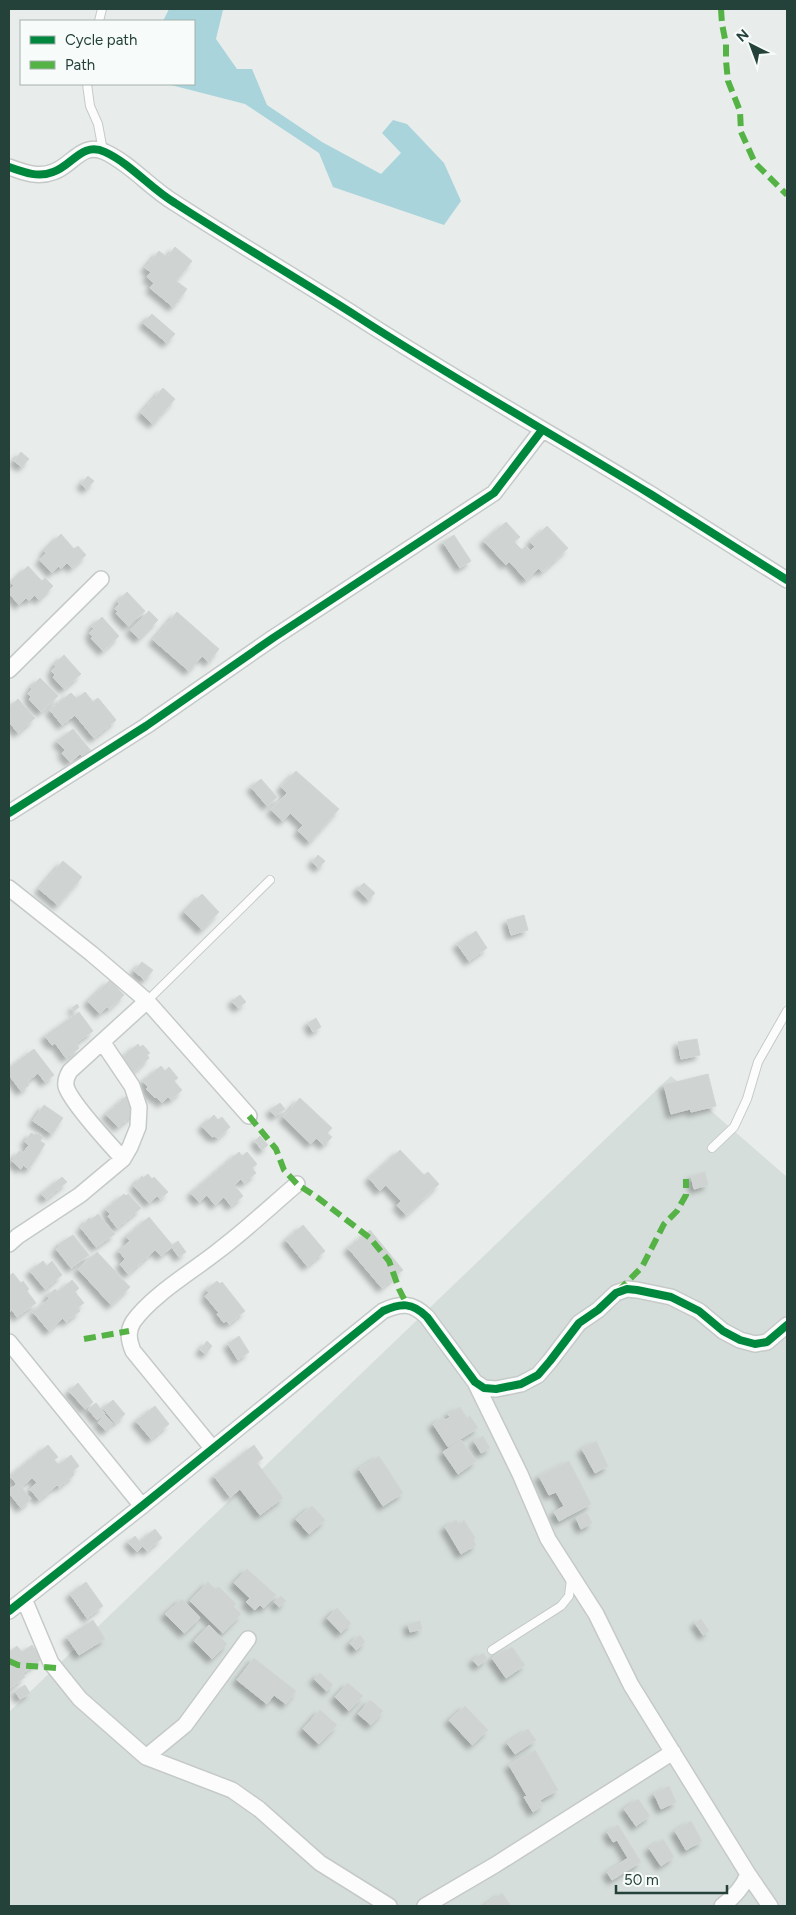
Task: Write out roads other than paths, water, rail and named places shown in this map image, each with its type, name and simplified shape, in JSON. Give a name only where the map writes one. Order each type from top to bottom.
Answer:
[{"type":"street","points":[[9,167],[38,175],[54,172],[66,165],[76,154],[88,149],[103,150],[128,166],[172,202],[287,271],[436,368],[650,494],[787,580]]},
{"type":"street","points":[[9,813],[146,726],[273,638],[494,493],[542,430]]},
{"type":"street","points":[[9,670],[101,579]]},
{"type":"street","points":[[9,888],[92,954],[147,1001],[249,1116]]},
{"type":"street","points":[[123,1159],[105,1140],[66,1088],[65,1080],[70,1071],[147,1001]]},
{"type":"street","points":[[9,1244],[80,1195],[123,1159],[138,1127],[139,1107],[132,1086],[103,1043]]},
{"type":"street","points":[[213,1449],[136,1357],[129,1340],[129,1331],[134,1322],[156,1298],[220,1250],[297,1184]]},
{"type":"street","points":[[475,1382],[484,1388],[496,1388],[521,1384],[538,1375],[578,1323],[598,1310],[616,1293],[627,1289],[671,1297],[699,1311],[723,1332],[754,1344],[767,1342],[787,1325]]},
{"type":"street","points":[[9,1611],[383,1311],[394,1306],[407,1305],[418,1308],[427,1316],[475,1382],[520,1474],[548,1539],[596,1614],[632,1685],[748,1874],[770,1906]]},
{"type":"street","points":[[9,1342],[142,1506]]},
{"type":"street","points":[[24,1599],[51,1663],[80,1698],[146,1758],[232,1790],[259,1810],[320,1863],[389,1906]]},
{"type":"street","points":[[146,1758],[185,1725],[248,1639]]},
{"type":"street","points":[[425,1906],[495,1865],[673,1752]]},
{"type":"street","points":[[722,1906],[744,1885],[748,1874]]},
{"type":"lane","points":[[88,85],[90,106],[98,124],[103,150]]},
{"type":"lane","points":[[147,1001],[270,880]]},
{"type":"lane","points":[[712,1148],[734,1127],[747,1099],[758,1062],[787,1011]]},
{"type":"lane","points":[[492,1650],[561,1606],[569,1596],[572,1574]]},
{"type":"water","points":[[169,9],[223,10],[216,39],[237,69],[252,69],[267,105],[322,142],[381,174],[401,153],[382,133],[393,120],[407,124],[444,163],[461,201],[444,225],[333,187],[319,153],[245,104],[171,85],[195,85],[195,20],[164,20]]}]
